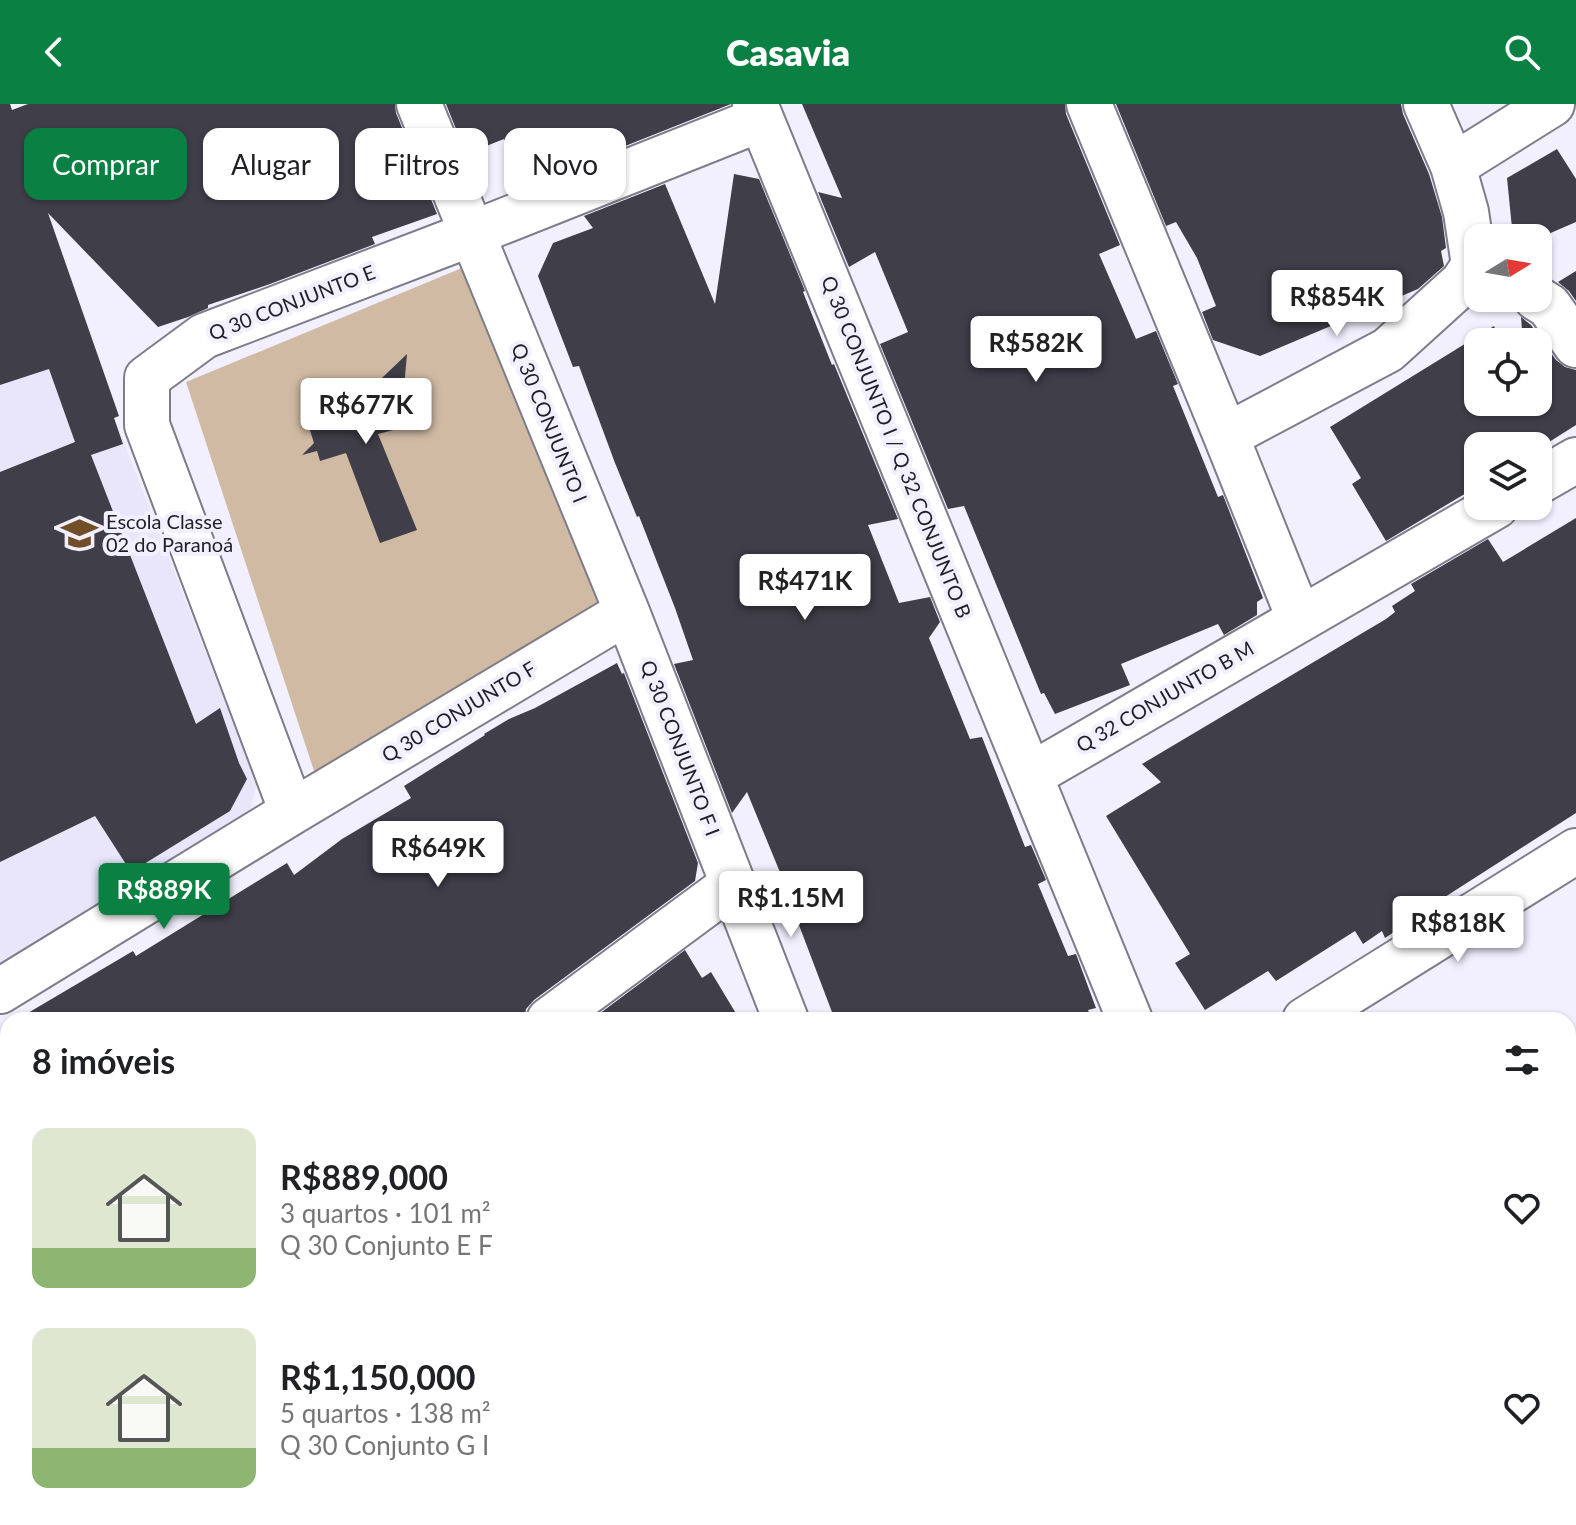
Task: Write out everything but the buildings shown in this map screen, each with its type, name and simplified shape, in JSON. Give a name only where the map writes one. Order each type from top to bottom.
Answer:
[{"type":"street","name":"Q 30 CONJUNTO I","points":[[419,104],[627,612]]},
{"type":"street","points":[[1089,104],[1299,618]]},
{"type":"street","points":[[1426,104],[1453,166],[1468,224]]},
{"type":"street","points":[[1453,166],[1552,104]]},
{"type":"street","points":[[471,234],[758,111]]},
{"type":"street","name":"Q 30 CONJUNTO I / Q 32 CONJUNTO B","points":[[758,111],[1127,1012]]},
{"type":"street","name":"Q 30 CONJUNTO E","points":[[292,812],[147,425],[147,378],[204,336],[471,234]]},
{"type":"street","points":[[1226,436],[1388,350],[1464,281]]},
{"type":"street","points":[[1552,310],[1576,345]]},
{"type":"street","points":[[1552,474],[1576,460]]},
{"type":"street","name":"Q 32 CONJUNTO B M","points":[[1031,775],[1471,520]]},
{"type":"street","name":"Q 30 CONJUNTO F","points":[[0,991],[627,612]]},
{"type":"street","name":"Q 30 CONJUNTO F I","points":[[627,612],[783,1012]]},
{"type":"street","points":[[1318,1012],[1576,851]]},
{"type":"street","points":[[560,1012],[733,884]]},
{"type":"shaded area","name":"Escola Classe 02 do Paranoá","points":[[54,263],[257,784],[243,837],[0,979],[0,284]]},
{"type":"shaded area","points":[[474,263],[622,622],[318,783],[186,382]]},
{"type":"place","name":"Escola Classe 02 do Paranoá","points":[[80,534]]}]
